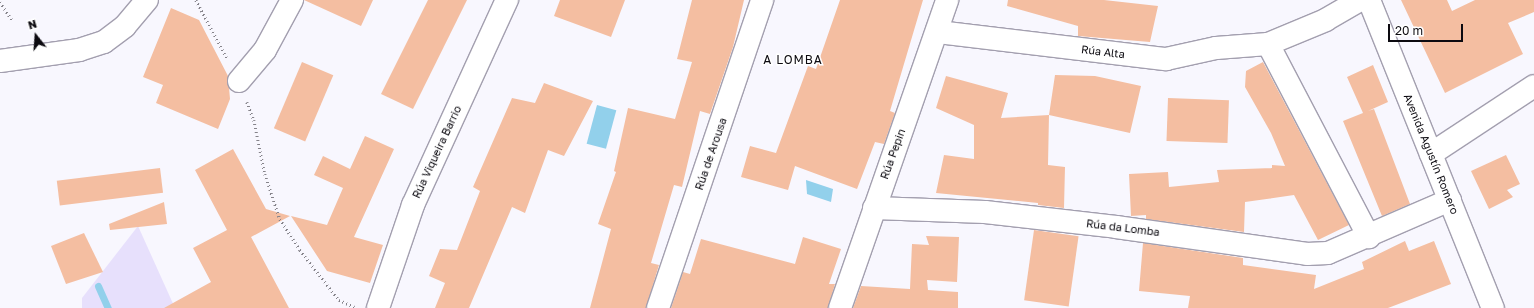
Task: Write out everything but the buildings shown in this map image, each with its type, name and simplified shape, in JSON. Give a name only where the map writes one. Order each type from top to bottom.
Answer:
[{"type":"street","points":[[0,61],[79,50],[104,42],[125,26],[147,0]]},
{"type":"street","points":[[239,81],[265,50],[292,0]]},
{"type":"street","name":"Rúa Viqueira Barrio","points":[[378,308],[413,205],[507,0]]},
{"type":"street","name":"Rúa de Arousa","points":[[658,308],[762,0]]},
{"type":"street","name":"Rúa Pepin","points":[[840,308],[874,208],[938,32],[947,0]]},
{"type":"street","points":[[1360,0],[1326,20],[1268,44],[1369,237]]},
{"type":"street","name":"Avenida Agustín Romero","points":[[1369,0],[1493,308]]},
{"type":"street","name":"Rúa Alta","points":[[938,32],[1166,59],[1216,48],[1268,44]]},
{"type":"street","points":[[1431,154],[1534,86]]},
{"type":"street","name":"Rúa da Lomba","points":[[874,208],[993,213],[1156,232],[1307,254],[1328,253],[1369,237],[1450,200]]},
{"type":"path","points":[[196,0],[239,81],[254,120],[265,174],[280,219],[300,250],[339,300],[356,308]]},
{"type":"path","points":[[0,2],[12,20]]},
{"type":"shaded area","points":[[138,226],[175,308],[82,308],[82,298]]},
{"type":"water","points":[[597,105],[616,110],[606,149],[587,144]]},
{"type":"water","points":[[806,180],[833,189],[831,202],[807,194]]},
{"type":"waterway","points":[[98,286],[108,308]]},
{"type":"district","name":"A LOMBA","points":[[793,60]]}]
